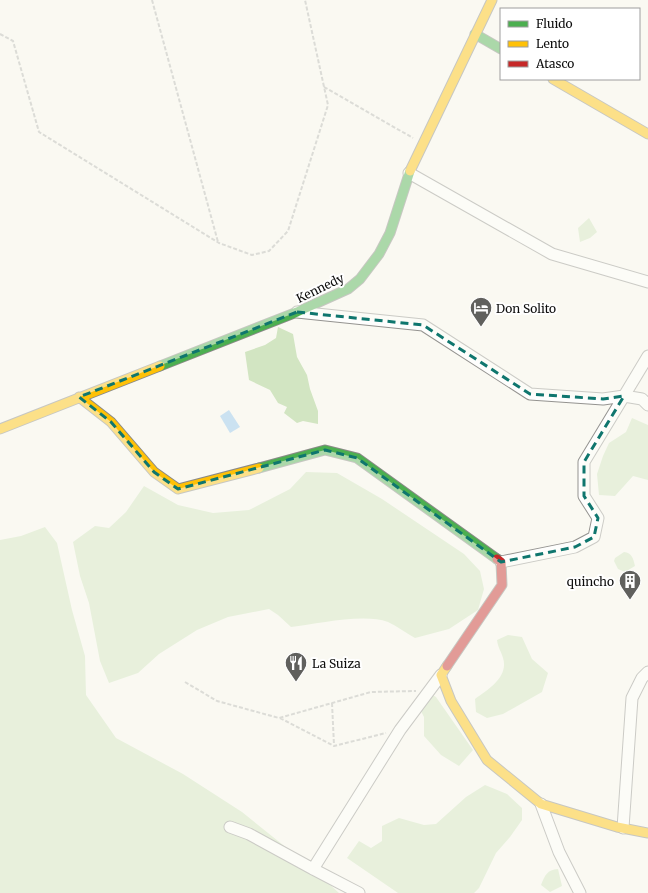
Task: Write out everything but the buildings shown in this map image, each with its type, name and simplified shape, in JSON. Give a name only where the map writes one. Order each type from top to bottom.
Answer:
[{"type":"street","name":"Kennedy","points":[[0,429],[297,312],[348,289],[360,279],[379,254],[390,233],[409,172],[424,144],[492,0]]},
{"type":"street","points":[[475,34],[500,48]]},
{"type":"street","points":[[555,80],[648,134]]},
{"type":"street","points":[[409,172],[552,254],[648,282]]},
{"type":"street","points":[[297,312],[423,326],[530,394],[603,399],[624,396],[642,399],[648,405]]},
{"type":"street","points":[[79,397],[111,422],[154,472],[178,489],[325,450],[357,458],[501,562],[575,547],[594,537],[598,518],[584,496],[584,462],[648,356]]},
{"type":"street","points":[[313,869],[400,730],[441,675],[502,585],[501,562]]},
{"type":"street","points":[[441,675],[451,702],[487,760],[542,804],[623,828],[648,833]]},
{"type":"street","points":[[623,828],[632,698],[646,676]]},
{"type":"street","points":[[542,804],[558,852],[580,893]]},
{"type":"street","points":[[230,827],[249,834],[359,893]]},
{"type":"path","points":[[152,0],[219,243]]},
{"type":"path","points":[[0,34],[13,41],[39,132],[219,243],[252,255],[269,251],[288,231],[328,105],[305,0]]},
{"type":"path","points":[[324,87],[424,144]]},
{"type":"path","points":[[185,682],[217,701],[279,718],[334,746],[400,730]]},
{"type":"path","points":[[279,718],[371,692],[408,690],[427,692]]},
{"type":"path","points":[[332,702],[334,746]]},
{"type":"highlighted area","points":[[297,312],[423,325],[530,394],[603,399],[624,396],[584,462],[584,496],[598,518],[594,537],[575,547],[501,562],[357,458],[325,450],[178,489],[154,472],[111,422],[79,397]]},
{"type":"green space","points":[[589,218],[597,232],[590,238],[580,242],[578,228]]},
{"type":"green space","points":[[278,327],[293,334],[297,357],[307,375],[310,389],[318,411],[318,424],[303,421],[297,423],[284,413],[287,407],[278,403],[270,390],[249,380],[245,352],[265,345],[276,338]]},
{"type":"green space","points":[[632,418],[648,425],[648,480],[633,476],[615,496],[599,495],[597,474],[603,456],[609,443],[626,432]]},
{"type":"green space","points":[[306,472],[337,473],[382,499],[464,554],[480,571],[484,589],[478,610],[449,629],[415,638],[388,622],[378,620],[353,619],[291,627],[269,609],[228,617],[197,630],[159,654],[138,673],[109,683],[100,661],[89,603],[80,576],[73,542],[95,526],[109,528],[126,512],[144,486],[178,505],[213,513],[249,510],[290,489]]},
{"type":"green space","points":[[45,527],[57,543],[72,610],[85,656],[86,695],[116,738],[183,774],[242,812],[313,869],[339,893],[0,893],[0,540],[21,536]]},
{"type":"green space","points":[[624,552],[629,553],[632,556],[635,566],[625,572],[618,569],[614,561],[615,558]]},
{"type":"green space","points":[[508,635],[522,637],[532,659],[548,673],[542,692],[503,714],[487,718],[476,712],[475,699],[491,687],[500,677],[504,665],[497,640]]},
{"type":"green space","points":[[431,694],[436,697],[473,750],[459,766],[441,755],[424,736],[424,717],[417,703]]},
{"type":"green space","points":[[485,785],[507,794],[522,808],[522,820],[496,853],[479,888],[474,893],[398,893],[347,858],[359,841],[371,848],[382,841],[382,826],[399,818],[424,825],[436,824],[466,797]]},
{"type":"green space","points":[[558,869],[562,886],[550,892],[541,885],[547,874]]},
{"type":"water","points":[[229,410],[240,427],[230,433],[220,416]]},
{"type":"traffic: fast","points":[[475,34],[500,48]]},
{"type":"traffic: fast","points":[[160,366],[297,312],[348,289],[360,279],[379,254],[390,233],[410,171]]},
{"type":"traffic: fast","points":[[259,468],[325,450],[357,458],[497,559]]},
{"type":"traffic: slow","points":[[410,171],[492,0]]},
{"type":"traffic: slow","points":[[555,80],[648,134]]},
{"type":"traffic: slow","points":[[0,429],[160,366]]},
{"type":"traffic: slow","points":[[79,397],[111,422],[154,472],[178,489],[259,468]]},
{"type":"traffic: slow","points":[[447,666],[441,675],[451,701],[487,760],[541,804],[617,827],[648,833]]},
{"type":"traffic: jam","points":[[447,666],[502,585],[501,562],[497,559]]},
{"type":"place","name":"Don Solito","points":[[481,328]]},
{"type":"place","name":"quincho","points":[[630,600]]},
{"type":"place","name":"La Suiza","points":[[296,682]]}]
